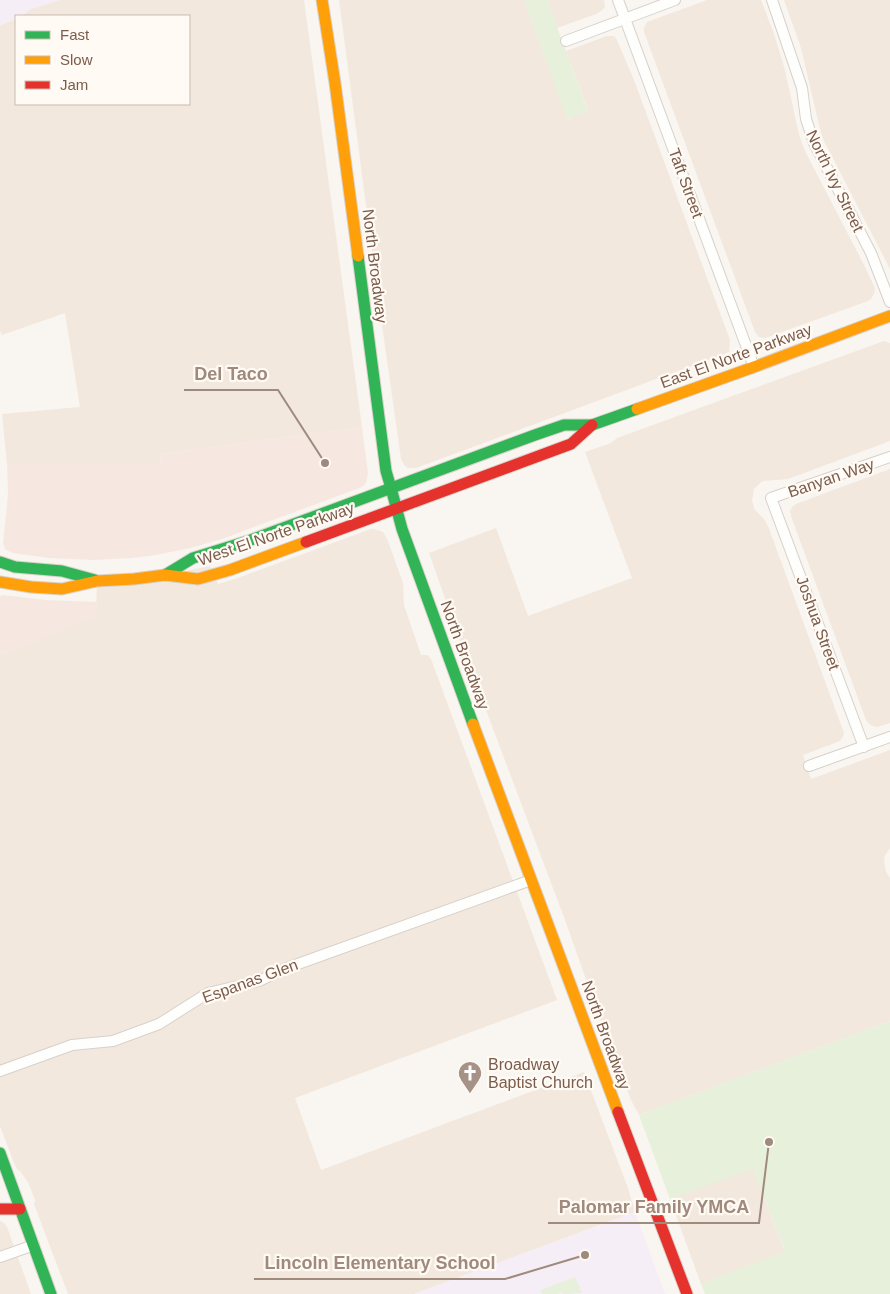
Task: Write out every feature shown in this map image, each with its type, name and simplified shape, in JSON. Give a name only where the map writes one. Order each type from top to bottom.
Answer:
[{"type":"main road","name":"North Broadway","points":[[322,0],[335,83],[386,470],[396,509],[491,774],[687,1294]]},
{"type":"main road","name":"East El Norte Parkway","points":[[391,488],[564,425],[592,425],[890,316]]},
{"type":"main road","name":"East El Norte Parkway","points":[[396,509],[571,444],[592,425]]},
{"type":"main road","name":"West El Norte Parkway","points":[[165,575],[193,558],[248,541],[391,488]]},
{"type":"main road","name":"West El Norte Parkway","points":[[0,582],[62,589],[96,581],[165,575],[198,579],[230,570],[396,509]]},
{"type":"main road","name":"West El Norte Parkway","points":[[0,562],[15,567],[62,571],[96,581]]},
{"type":"main road","points":[[0,1153],[52,1294]]},
{"type":"main road","points":[[0,1209],[20,1209]]},
{"type":"street","name":"Taft Street","points":[[618,0],[754,367]]},
{"type":"street","points":[[566,41],[675,0]]},
{"type":"street","name":"North Ivy Street","points":[[772,0],[802,88],[806,119],[814,143],[871,254],[890,302]]},
{"type":"street","name":"Banyan Way","points":[[771,498],[890,457]]},
{"type":"street","name":"Joshua Street","points":[[771,498],[864,747]]},
{"type":"street","points":[[810,766],[890,737]]},
{"type":"street","name":"Espanas Glen","points":[[0,1071],[72,1045],[113,1041],[159,1024],[208,993],[259,981],[284,969],[531,880]]},
{"type":"street","points":[[0,1257],[34,1245]]},
{"type":"shaded area","points":[[0,0],[60,0],[31,9],[23,15],[15,15],[15,19],[0,25]]},
{"type":"shaded area","points":[[60,0],[304,0],[362,427],[160,454],[161,464],[157,465],[7,465],[2,414],[80,407],[65,313],[2,335],[0,331],[0,25],[15,19],[15,105],[190,105],[190,15],[23,15],[30,9]]},
{"type":"shaded area","points":[[339,0],[524,0],[568,119],[588,110],[566,51],[607,36],[616,38],[634,80],[730,340],[729,352],[416,468],[405,466],[401,459],[379,304]]},
{"type":"shaded area","points":[[547,0],[604,0],[605,7],[596,14],[557,28]]},
{"type":"shaded area","points":[[707,0],[761,0],[785,70],[799,135],[806,153],[875,288],[874,294],[868,301],[765,338],[759,337],[755,332],[644,32],[647,22]]},
{"type":"shaded area","points":[[784,0],[890,0],[890,269],[823,139],[801,48]]},
{"type":"shaded area","points":[[884,341],[890,343],[890,441],[788,479],[763,481],[754,489],[752,501],[755,510],[768,526],[844,733],[840,741],[803,755],[811,779],[890,750],[890,848],[885,855],[884,861],[886,872],[890,878],[890,1021],[639,1115],[631,1100],[604,1030],[429,553],[496,528],[528,616],[632,578],[585,452],[611,443],[617,438]]},
{"type":"shaded area","points":[[362,427],[368,473],[366,483],[362,487],[222,539],[191,548],[150,556],[94,560],[49,558],[13,553],[6,550],[3,544],[8,494],[7,465],[157,465],[161,464],[160,454]]},
{"type":"shaded area","points":[[890,469],[890,723],[877,727],[870,725],[866,720],[790,512],[796,504]]},
{"type":"shaded area","points":[[371,529],[383,532],[388,541],[403,583],[404,605],[421,655],[427,655],[431,659],[557,1000],[295,1098],[321,1170],[584,1072],[628,1188],[635,1212],[414,1294],[68,1294],[34,1204],[35,1200],[28,1182],[14,1163],[0,1126],[0,655],[96,616],[97,581],[165,575],[210,566],[218,584]]},
{"type":"shaded area","points":[[0,596],[45,600],[97,602],[97,616],[0,655]]},
{"type":"shaded area","points":[[753,1168],[785,1252],[701,1284],[670,1199]]},
{"type":"shaded area","points":[[635,1212],[665,1294],[414,1294]]},
{"type":"shaded area","points":[[0,1221],[7,1227],[31,1294],[0,1294]]},
{"type":"green space","points":[[524,0],[547,0],[588,111],[567,119]]},
{"type":"green space","points":[[890,1021],[890,1294],[705,1294],[701,1284],[785,1251],[753,1169],[670,1199],[639,1115]]},
{"type":"green space","points":[[575,1277],[582,1293],[542,1294],[541,1290]]},
{"type":"traffic: fast","points":[[358,256],[386,471],[391,488]]},
{"type":"traffic: fast","points":[[165,575],[193,558],[248,541],[535,435],[564,425],[592,425],[637,409]]},
{"type":"traffic: fast","points":[[391,488],[402,529],[473,724]]},
{"type":"traffic: fast","points":[[0,562],[15,567],[62,571],[95,580]]},
{"type":"traffic: fast","points":[[0,1153],[51,1294]]},
{"type":"traffic: slow","points":[[322,0],[358,256]]},
{"type":"traffic: slow","points":[[637,409],[890,316]]},
{"type":"traffic: slow","points":[[0,582],[62,589],[97,581],[165,575],[198,579],[230,570],[306,542]]},
{"type":"traffic: slow","points":[[473,724],[618,1112]]},
{"type":"traffic: jam","points":[[306,542],[571,444],[592,425]]},
{"type":"traffic: jam","points":[[618,1112],[687,1294]]},
{"type":"traffic: jam","points":[[0,1209],[20,1209]]},
{"type":"place","name":"Del Taco","points":[[325,463]]},
{"type":"place","name":"Broadway Baptist Church","points":[[470,1094]]},
{"type":"place","name":"Palomar Family YMCA","points":[[769,1142]]},
{"type":"place","name":"Lincoln Elementary School","points":[[585,1255]]}]
